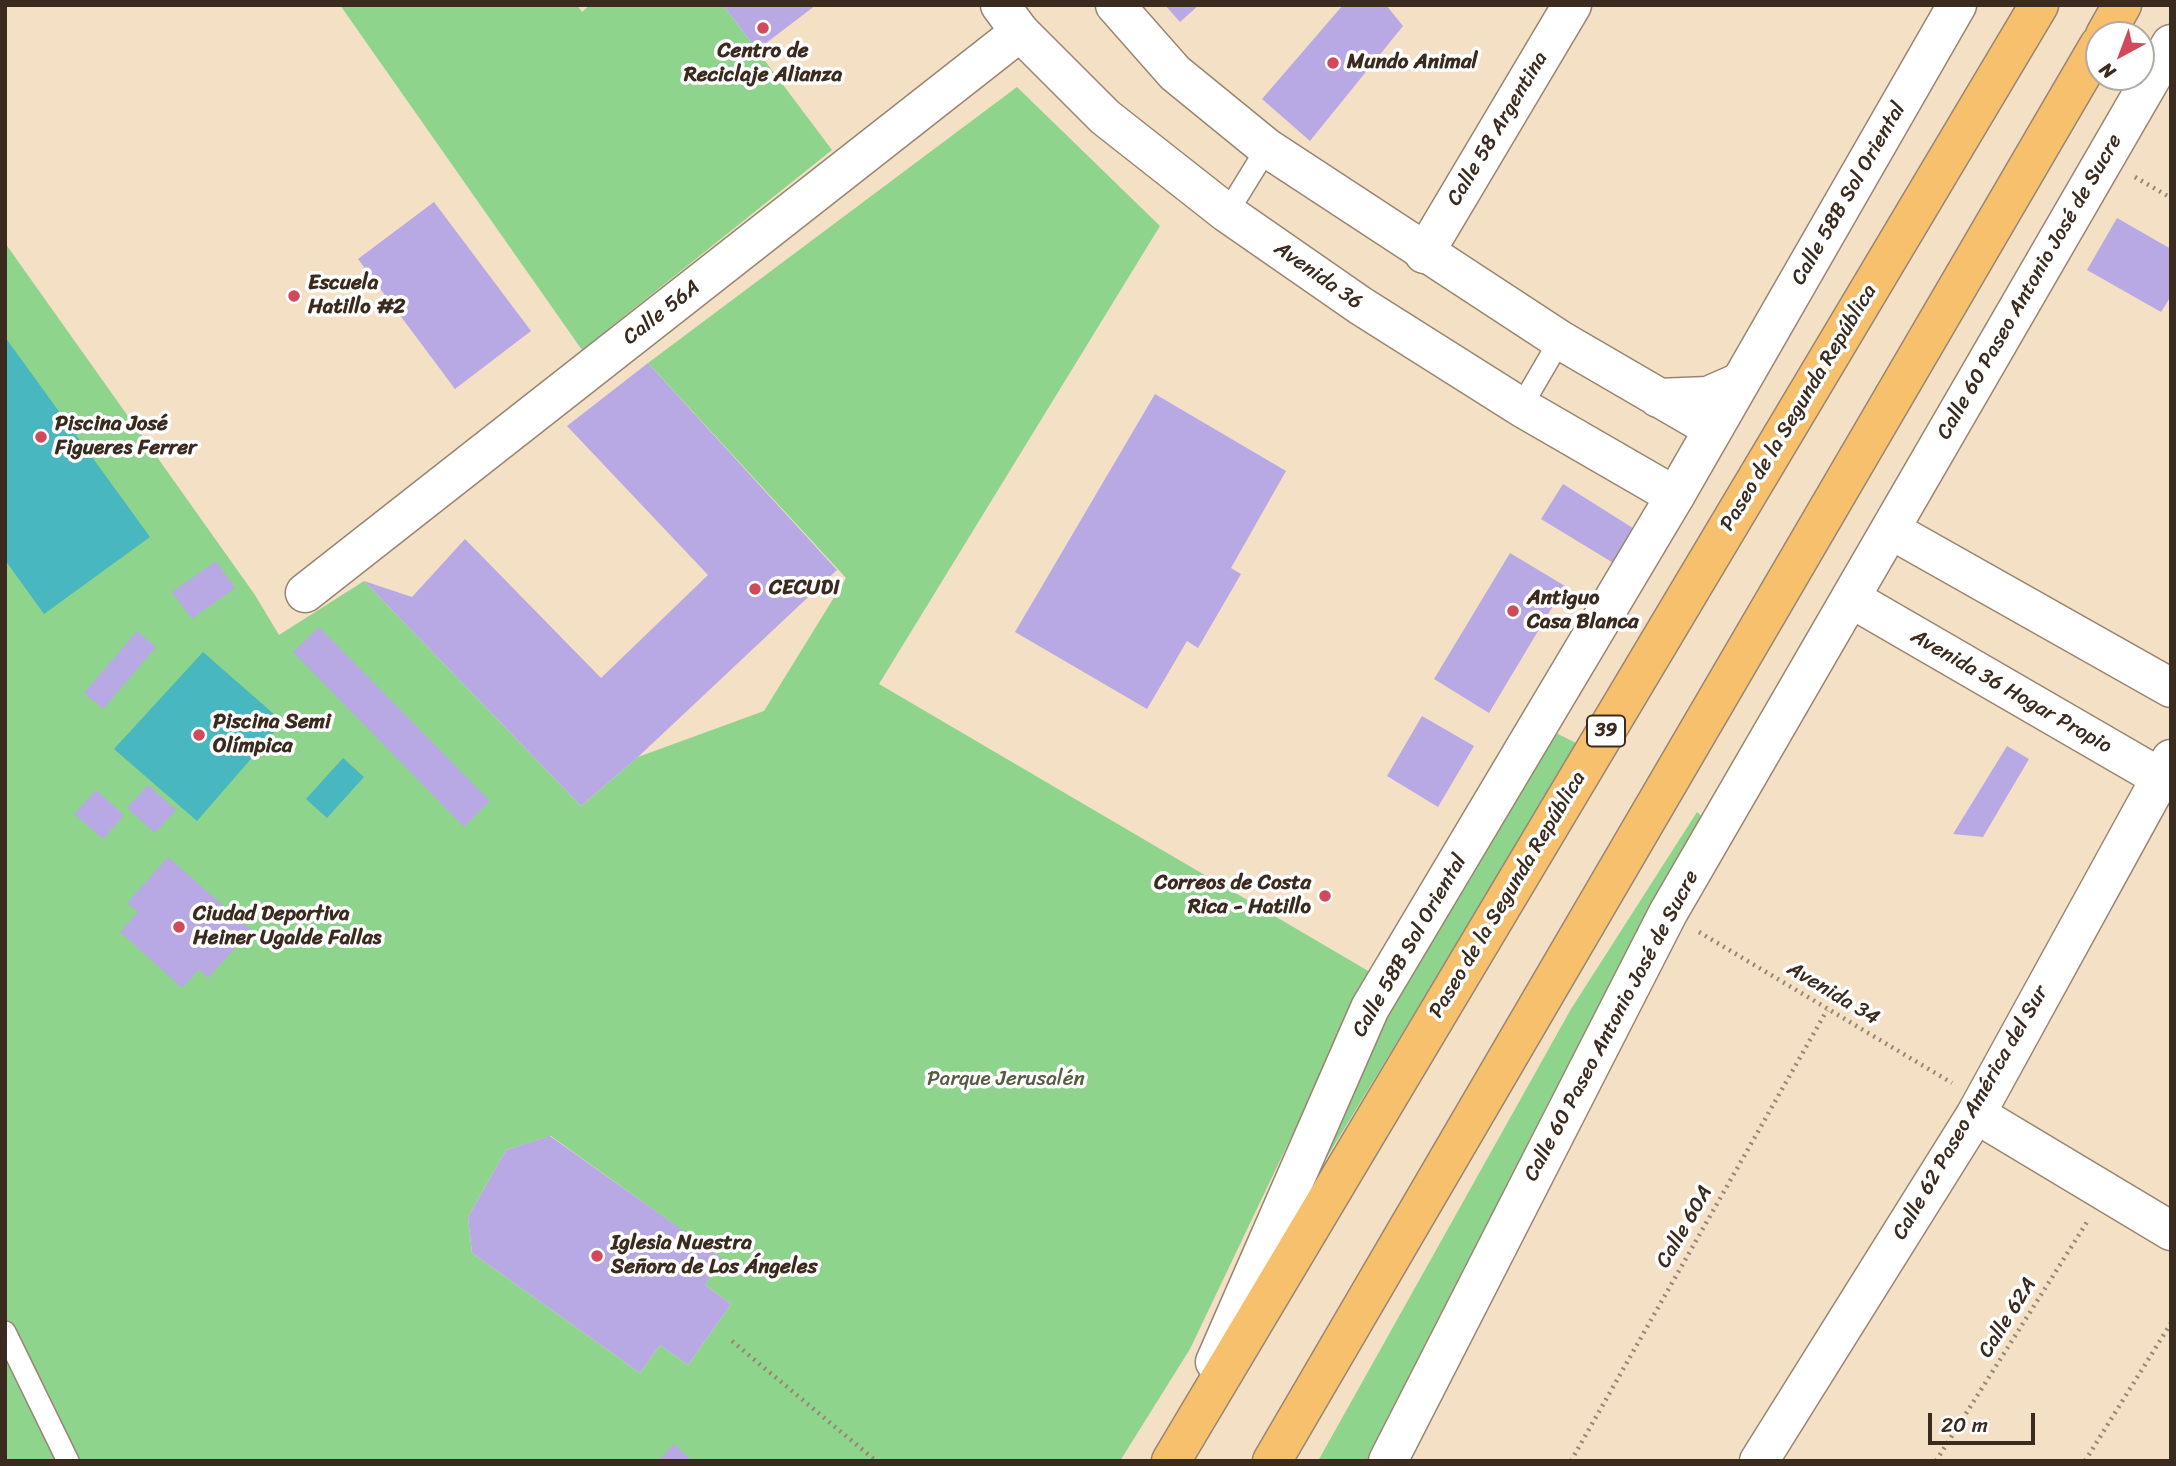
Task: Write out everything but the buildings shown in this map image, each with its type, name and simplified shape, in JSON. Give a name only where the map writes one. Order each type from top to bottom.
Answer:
[{"type":"highway","name":"Paseo de la Segunda República","points":[[1172,1459],[2039,5]]},
{"type":"highway","points":[[2113,21],[2122,5]]},
{"type":"highway","points":[[1272,1461],[2085,69]]},
{"type":"street","points":[[1115,5],[1175,74],[1267,148],[1424,254],[1560,340],[1713,429]]},
{"type":"street","name":"Calle 58 Argentina","points":[[1424,254],[1572,5]]},
{"type":"street","name":"Calle 58B Sol Oriental","points":[[1740,382],[1956,5]]},
{"type":"street","name":"Avenida 36","points":[[1010,19],[1105,117],[1227,213],[1361,306],[1521,407],[1675,496]]},
{"type":"street","name":"Calle 56A","points":[[305,593],[1010,19]]},
{"type":"street","name":"Calle 60 Paseo Antonio José de Sucre","points":[[1891,530],[2171,44]]},
{"type":"street","points":[[1657,398],[1708,396],[1740,382]]},
{"type":"street","points":[[1675,496],[1740,382]]},
{"type":"street","name":"Calle 58B Sol Oriental","points":[[1172,1459],[1370,1008],[1675,496]]},
{"type":"street","points":[[1852,599],[1891,530],[2171,688]]},
{"type":"street","name":"Calle 60 Paseo Antonio José de Sucre","points":[[1388,1461],[1668,913],[1852,599]]},
{"type":"street","name":"Avenida 36 Hogar Propio","points":[[1852,599],[2167,774]]},
{"type":"street","name":"Calle 62 Paseo América del Sur","points":[[1759,1461],[1979,1107],[2167,774]]},
{"type":"street","points":[[1979,1107],[2105,1193],[2171,1231]]},
{"type":"lane","points":[[1227,213],[1267,148]]},
{"type":"lane","points":[[1521,407],[1560,340]]},
{"type":"lane","points":[[5,1332],[68,1461]]},
{"type":"path","name":"Avenida 34","points":[[1668,913],[1979,1107]]},
{"type":"path","name":"Calle 60A","points":[[1571,1461],[1827,1010]]},
{"type":"path","name":"Calle 62A","points":[[1936,1461],[2105,1193]]},
{"type":"path","points":[[2085,1461],[2171,1323]]},
{"type":"path","points":[[732,1341],[876,1461]]},
{"type":"green space","points":[[340,5],[577,5],[582,12],[590,5],[723,5],[832,150],[582,350]]},
{"type":"green space","name":"Parque Jerusalén","points":[[1017,87],[1160,226],[879,684],[1370,972],[1190,1349],[1120,1461],[5,1461],[5,243],[255,595],[279,635],[364,581],[581,806],[638,757],[764,711],[846,578],[648,363]],"holes":[[[551,1136],[722,1259],[705,1285],[731,1304],[688,1365],[660,1345],[640,1373],[472,1253],[468,1217],[506,1150]]]},
{"type":"green space","points":[[1554,732],[1578,744],[1279,1236],[1381,1024]]},
{"type":"green space","points":[[1697,812],[1707,821],[1548,1103],[1369,1461],[1318,1461],[1571,1009]]},
{"type":"water","name":"Piscina José Figueres Ferrer","points":[[5,337],[150,537],[44,614],[5,560]]},
{"type":"water","name":"Piscina Semi Olímpica","points":[[203,652],[283,722],[197,821],[114,749]]},
{"type":"water","points":[[343,758],[364,777],[327,818],[306,799]]},
{"type":"place","name":"Centro de Reciclaje Alianza","points":[[763,28]]},
{"type":"place","name":"Mundo Animal","points":[[1333,63]]},
{"type":"place","name":"Escuela Hatillo #2","points":[[294,296]]},
{"type":"place","name":"Piscina José Figueres Ferrer","points":[[41,437]]},
{"type":"place","name":"CECUDI","points":[[755,589]]},
{"type":"place","name":"Antiguo Casa Blanca","points":[[1513,611]]},
{"type":"place","name":"Piscina Semi Olímpica","points":[[199,735]]},
{"type":"place","name":"Correos de Costa Rica - Hatillo","points":[[1325,896]]},
{"type":"place","name":"Ciudad Deportiva Heiner Ugalde Fallas","points":[[179,927]]},
{"type":"place","name":"Iglesia Nuestra Señora de Los Ángeles","points":[[597,1256]]}]
